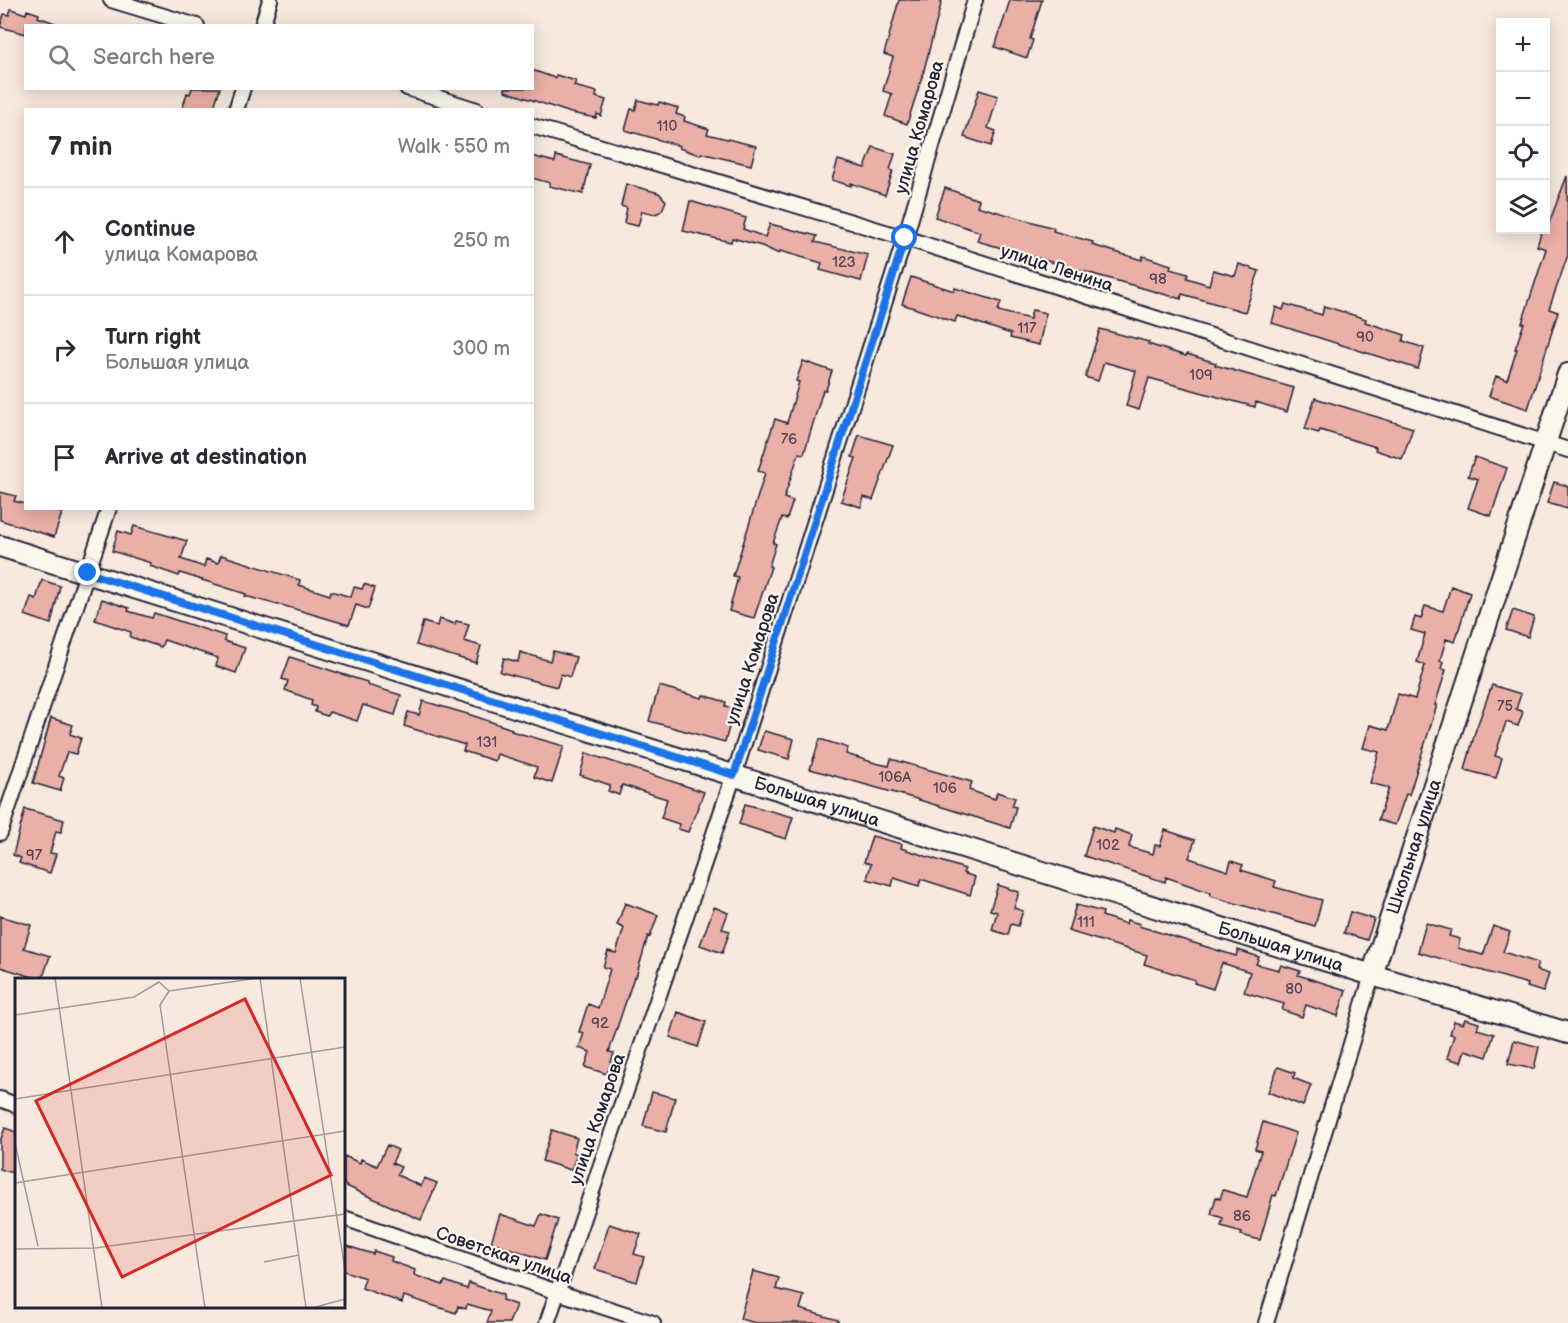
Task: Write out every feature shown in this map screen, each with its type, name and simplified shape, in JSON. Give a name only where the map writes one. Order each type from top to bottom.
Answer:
[{"type":"street","points":[[111,0],[190,24]]},
{"type":"street","points":[[263,24],[270,0]]},
{"type":"street","name":"улица Комарова","points":[[548,1323],[734,775],[905,238],[975,0]]},
{"type":"street","points":[[237,108],[242,90]]},
{"type":"street","points":[[413,90],[471,108]]},
{"type":"street","name":"улица Ленина","points":[[534,127],[905,238],[1568,450]]},
{"type":"street","name":"Школьная улица","points":[[1266,1323],[1372,975],[1568,374]]},
{"type":"street","points":[[0,833],[108,510]]},
{"type":"street","name":"Большая улица","points":[[0,546],[1372,975],[1568,1033]]},
{"type":"street","points":[[0,1099],[15,1105]]},
{"type":"street","name":"Советская улица","points":[[345,1218],[653,1323]]},
{"type":"building","points":[[899,0],[942,0],[923,74],[907,124],[885,116],[892,94],[883,91],[893,57],[884,54]]},
{"type":"building","points":[[1010,0],[1042,0],[1030,39],[1033,40],[1027,58],[995,47]]},
{"type":"building","points":[[11,9],[26,14],[27,10],[55,23],[24,24],[24,33],[0,27],[4,14],[9,15]]},
{"type":"building","points":[[534,71],[555,78],[556,75],[576,81],[574,86],[597,92],[596,97],[606,100],[601,116],[597,114],[596,118],[571,113],[505,91],[534,90]]},
{"type":"building","points":[[191,90],[219,90],[214,108],[183,108],[187,93],[190,94]]},
{"type":"building","points":[[979,90],[998,96],[988,128],[996,131],[991,146],[964,137]]},
{"type":"building","points":[[638,100],[658,105],[659,102],[678,108],[676,114],[685,117],[684,121],[709,129],[707,134],[756,146],[751,165],[701,153],[700,155],[679,148],[680,146],[625,130],[631,109],[635,110]]},
{"type":"building","points":[[873,147],[895,154],[890,170],[893,171],[885,195],[851,183],[851,186],[832,180],[838,160],[865,168]]},
{"type":"building","points":[[556,156],[590,165],[583,194],[549,186],[550,183],[534,179],[534,157],[555,162]]},
{"type":"building","points":[[1567,176],[1568,255],[1549,309],[1558,312],[1528,409],[1489,396],[1496,376],[1507,380],[1524,323],[1522,323],[1546,249],[1537,246],[1541,234],[1550,234],[1550,220]]},
{"type":"building","points":[[626,184],[659,193],[666,201],[662,210],[654,214],[642,211],[638,226],[624,223],[627,208],[621,206]]},
{"type":"building","points":[[945,188],[979,200],[977,206],[1054,228],[1053,231],[1093,242],[1092,245],[1142,260],[1143,256],[1171,265],[1170,269],[1188,274],[1187,278],[1209,285],[1213,270],[1235,276],[1239,264],[1259,271],[1245,312],[1182,294],[1181,299],[977,241],[980,232],[935,217]]},
{"type":"building","points":[[690,201],[746,218],[743,229],[765,237],[770,224],[817,236],[815,242],[868,255],[861,281],[820,270],[822,263],[780,251],[779,254],[762,246],[732,238],[731,242],[683,231]]},
{"type":"building","points":[[911,277],[954,291],[955,288],[1001,302],[998,311],[1030,319],[1032,310],[1046,313],[1039,345],[1010,338],[1011,334],[957,316],[955,322],[902,304]]},
{"type":"building","points":[[1285,304],[1322,315],[1324,306],[1366,319],[1365,322],[1405,335],[1403,341],[1424,348],[1418,369],[1272,323],[1276,307],[1283,310]]},
{"type":"building","points":[[1100,329],[1149,342],[1148,344],[1294,388],[1287,412],[1256,402],[1255,407],[1149,378],[1139,410],[1126,406],[1136,371],[1104,362],[1098,381],[1085,377]]},
{"type":"building","points":[[803,361],[832,371],[826,390],[823,390],[804,454],[799,453],[784,498],[793,501],[787,519],[782,518],[773,543],[776,544],[769,566],[771,567],[754,618],[729,611],[738,577],[733,576],[765,473],[758,471],[775,419],[787,423]]},
{"type":"building","points":[[1315,398],[1413,428],[1402,459],[1375,450],[1376,447],[1320,430],[1319,433],[1305,429]]},
{"type":"building","points":[[859,435],[893,445],[873,500],[864,497],[861,507],[841,501],[856,458],[852,457]]},
{"type":"building","points":[[1475,457],[1507,468],[1491,516],[1468,508],[1478,479],[1468,476]]},
{"type":"building","points":[[1554,482],[1568,486],[1568,509],[1547,503]]},
{"type":"building","points":[[0,492],[16,496],[14,501],[24,504],[24,510],[52,510],[62,513],[54,537],[0,520]]},
{"type":"building","points":[[134,526],[187,541],[181,559],[204,567],[206,559],[218,563],[221,555],[300,580],[299,585],[330,595],[331,591],[351,597],[354,587],[362,589],[364,584],[375,588],[368,609],[356,605],[349,625],[245,596],[246,594],[180,573],[179,576],[150,566],[151,563],[112,551],[118,531],[131,535]]},
{"type":"building","points":[[42,580],[60,586],[51,624],[25,615],[31,597],[36,599]]},
{"type":"building","points":[[1451,586],[1470,593],[1455,642],[1446,639],[1440,661],[1443,662],[1441,669],[1446,670],[1435,705],[1437,705],[1409,795],[1406,794],[1395,825],[1378,820],[1389,788],[1370,783],[1379,752],[1363,748],[1370,725],[1388,730],[1398,694],[1415,699],[1425,665],[1417,662],[1425,634],[1411,630],[1415,617],[1421,619],[1425,606],[1443,611]]},
{"type":"building","points":[[102,599],[129,608],[128,611],[152,618],[154,613],[225,636],[224,641],[245,648],[236,673],[216,666],[218,658],[164,640],[161,647],[130,637],[131,632],[95,620]]},
{"type":"building","points":[[1513,610],[1534,617],[1528,637],[1506,630]]},
{"type":"building","points":[[439,619],[455,624],[456,621],[469,624],[464,641],[481,646],[476,663],[416,645],[423,622],[437,626]]},
{"type":"building","points":[[553,651],[576,657],[570,677],[561,674],[557,687],[500,672],[504,658],[518,662],[520,652],[550,661]]},
{"type":"building","points":[[290,657],[401,695],[395,715],[363,705],[357,721],[329,712],[327,716],[315,712],[316,707],[311,705],[312,700],[285,690],[288,681],[282,679]]},
{"type":"building","points":[[1492,685],[1521,694],[1516,709],[1523,712],[1518,726],[1506,722],[1495,756],[1502,758],[1496,778],[1465,770],[1475,732]]},
{"type":"building","points":[[659,686],[726,702],[725,706],[734,709],[725,742],[649,721]]},
{"type":"building","points":[[423,701],[471,715],[512,729],[511,731],[564,746],[552,783],[534,777],[537,767],[497,754],[495,761],[463,751],[465,745],[404,726],[408,712],[419,715]]},
{"type":"building","points":[[51,718],[73,725],[70,734],[81,738],[76,754],[67,752],[59,776],[64,778],[60,791],[33,783]]},
{"type":"building","points":[[764,731],[794,739],[789,759],[758,750]]},
{"type":"building","points":[[820,739],[848,748],[846,754],[875,763],[889,766],[891,759],[972,782],[969,790],[995,799],[997,792],[1015,798],[1012,806],[1016,807],[1010,828],[810,769]]},
{"type":"building","points":[[586,753],[704,792],[688,832],[678,829],[679,824],[661,818],[667,799],[622,785],[619,795],[608,791],[610,785],[580,775]]},
{"type":"building","points":[[745,804],[793,817],[786,839],[739,824]]},
{"type":"building","points":[[25,809],[64,820],[61,832],[56,831],[50,853],[56,854],[50,873],[19,863],[21,858],[13,855]]},
{"type":"building","points":[[1093,826],[1114,833],[1115,829],[1132,835],[1129,847],[1153,854],[1155,845],[1160,846],[1165,830],[1195,840],[1189,858],[1228,871],[1231,861],[1243,865],[1241,870],[1276,881],[1274,887],[1322,900],[1315,926],[1210,896],[1211,893],[1166,877],[1165,882],[1084,856]]},
{"type":"building","points":[[872,836],[902,844],[901,848],[965,869],[963,873],[975,877],[970,895],[921,879],[919,886],[894,878],[892,886],[867,879],[871,864],[864,862]]},
{"type":"building","points":[[998,885],[1019,892],[1014,908],[1023,911],[1018,926],[1011,924],[1008,935],[992,930],[997,912],[990,910]]},
{"type":"building","points":[[625,903],[658,915],[650,937],[648,936],[609,1052],[614,1053],[607,1074],[585,1067],[590,1052],[579,1048],[584,1033],[579,1032],[588,1004],[598,1008],[610,969],[603,967],[608,951],[616,953],[624,928],[617,925]]},
{"type":"building","points":[[1076,905],[1103,912],[1102,916],[1126,924],[1127,920],[1140,924],[1139,926],[1236,956],[1238,950],[1259,957],[1256,964],[1279,970],[1281,965],[1300,971],[1298,975],[1346,990],[1338,1016],[1306,1005],[1302,1017],[1282,1010],[1284,1004],[1244,992],[1250,972],[1222,963],[1213,989],[1194,983],[1195,980],[1144,964],[1147,955],[1068,931]]},
{"type":"building","points":[[714,907],[728,913],[722,929],[730,931],[722,953],[700,945]]},
{"type":"building","points":[[1350,912],[1374,919],[1367,940],[1344,933]]},
{"type":"building","points":[[0,916],[31,925],[24,948],[50,956],[43,978],[0,967]]},
{"type":"building","points":[[1426,923],[1451,930],[1449,936],[1460,939],[1458,948],[1483,955],[1493,926],[1510,932],[1503,952],[1538,963],[1536,970],[1549,974],[1543,992],[1527,987],[1528,984],[1418,952]]},
{"type":"building","points":[[678,1012],[706,1022],[698,1047],[670,1037]]},
{"type":"building","points":[[1465,1019],[1479,1023],[1477,1029],[1494,1034],[1487,1057],[1465,1050],[1461,1062],[1447,1058],[1454,1035],[1450,1034],[1454,1021],[1463,1024]]},
{"type":"building","points":[[1514,1040],[1539,1047],[1534,1069],[1508,1064]]},
{"type":"building","points":[[1278,1067],[1295,1073],[1293,1078],[1311,1085],[1303,1106],[1268,1092]]},
{"type":"building","points":[[652,1092],[675,1098],[666,1132],[643,1126]]},
{"type":"building","points":[[1263,1122],[1296,1133],[1276,1196],[1273,1195],[1260,1240],[1221,1226],[1223,1218],[1211,1214],[1216,1197],[1220,1199],[1223,1190],[1247,1197],[1261,1151],[1255,1149]]},
{"type":"building","points":[[5,1128],[15,1132],[13,1173],[0,1169],[0,1141]]},
{"type":"building","points":[[552,1130],[577,1138],[573,1152],[577,1154],[571,1170],[542,1161]]},
{"type":"building","points":[[387,1145],[398,1150],[392,1163],[401,1167],[397,1175],[421,1186],[424,1178],[437,1183],[421,1220],[345,1185],[345,1156],[360,1163],[361,1159],[377,1166]]},
{"type":"building","points":[[500,1214],[536,1226],[541,1214],[558,1220],[545,1260],[491,1242]]},
{"type":"building","points":[[609,1224],[641,1234],[634,1254],[644,1257],[637,1282],[595,1269]]},
{"type":"building","points":[[345,1245],[392,1257],[391,1261],[415,1270],[414,1275],[443,1285],[445,1281],[467,1289],[469,1283],[503,1295],[502,1300],[516,1305],[509,1323],[487,1323],[491,1311],[467,1304],[466,1309],[458,1306],[456,1313],[404,1296],[402,1303],[362,1288],[365,1278],[345,1271]]},
{"type":"building","points":[[753,1271],[779,1278],[776,1289],[804,1296],[800,1309],[838,1320],[838,1323],[756,1323],[740,1319]]},
{"type":"route","points":[[88,573],[734,775],[905,238]]}]
